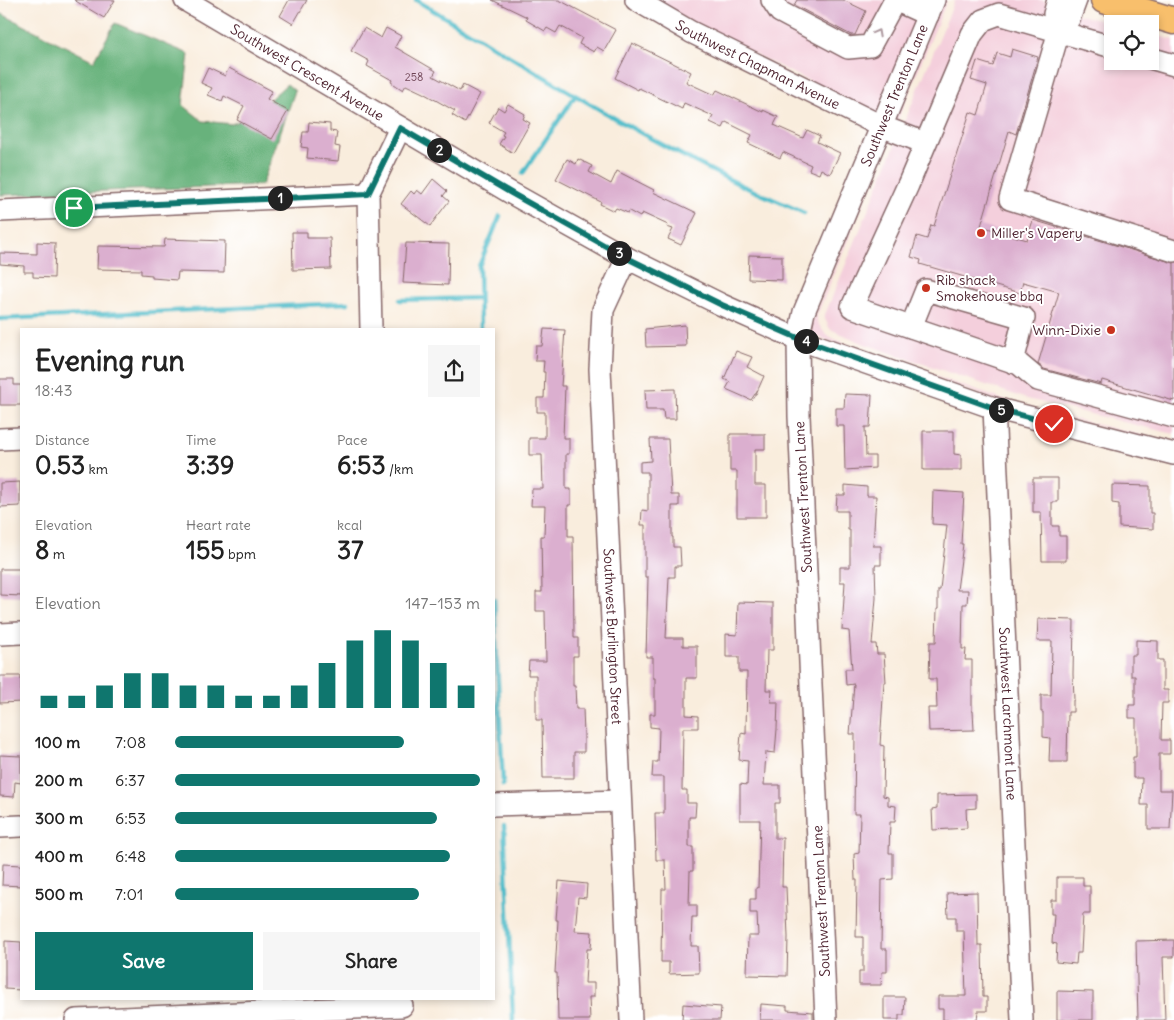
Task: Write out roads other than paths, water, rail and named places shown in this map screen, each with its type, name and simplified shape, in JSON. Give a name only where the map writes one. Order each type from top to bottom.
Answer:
[{"type":"main road","points":[[1104,0],[1174,21]]},
{"type":"street","name":"Southwest Crescent Avenue","points":[[185,0],[511,193],[627,258],[722,305],[798,338],[994,408],[1174,454]]},
{"type":"street","name":"Southwest Chapman Avenue","points":[[636,0],[691,32],[881,126],[925,143]]},
{"type":"street","points":[[772,0],[780,12],[848,48],[870,46],[895,0],[931,7]]},
{"type":"street","points":[[1058,0],[1054,14],[1059,31]]},
{"type":"street","points":[[1076,0],[1069,19],[1059,31],[1010,199],[1174,251]]},
{"type":"street","name":"Southwest Trenton Lane","points":[[826,1020],[799,426],[798,338],[804,312],[931,7]]},
{"type":"street","points":[[1104,45],[999,14],[983,20],[972,34],[908,185],[852,307],[1014,362],[1038,380],[1174,417]]},
{"type":"street","points":[[1159,61],[1174,65]]},
{"type":"street","points":[[371,328],[368,194],[400,128]]},
{"type":"street","points":[[0,211],[368,194]]},
{"type":"street","name":"Southwest Burlington Street","points":[[627,258],[603,310],[600,369],[631,1020]]},
{"type":"street","points":[[911,327],[926,290],[1024,318],[1014,362]]},
{"type":"street","name":"Southwest Larchmont Lane","points":[[994,408],[1022,1020]]},
{"type":"street","points":[[0,439],[20,438]]},
{"type":"street","points":[[0,634],[20,633]]},
{"type":"street","points":[[495,805],[620,801]]},
{"type":"street","points":[[0,828],[20,826]]},
{"type":"street","points":[[76,1020],[402,1008]]},
{"type":"waterway","points":[[416,0],[658,142],[741,185],[804,213]]},
{"type":"waterway","points":[[523,173],[575,96]]},
{"type":"waterway","points":[[480,328],[479,266],[500,216]]},
{"type":"waterway","points":[[400,300],[479,298]]},
{"type":"waterway","points":[[0,319],[348,303]]},
{"type":"waterway","points":[[495,620],[503,785]]},
{"type":"waterway","points":[[504,826],[513,1020]]},
{"type":"place","name":"Miller's Vapery","points":[[981,233]]},
{"type":"place","name":"Rib shack Smokehouse bbq","points":[[926,288]]},
{"type":"place","name":"Winn-Dixie","points":[[1111,330]]}]
